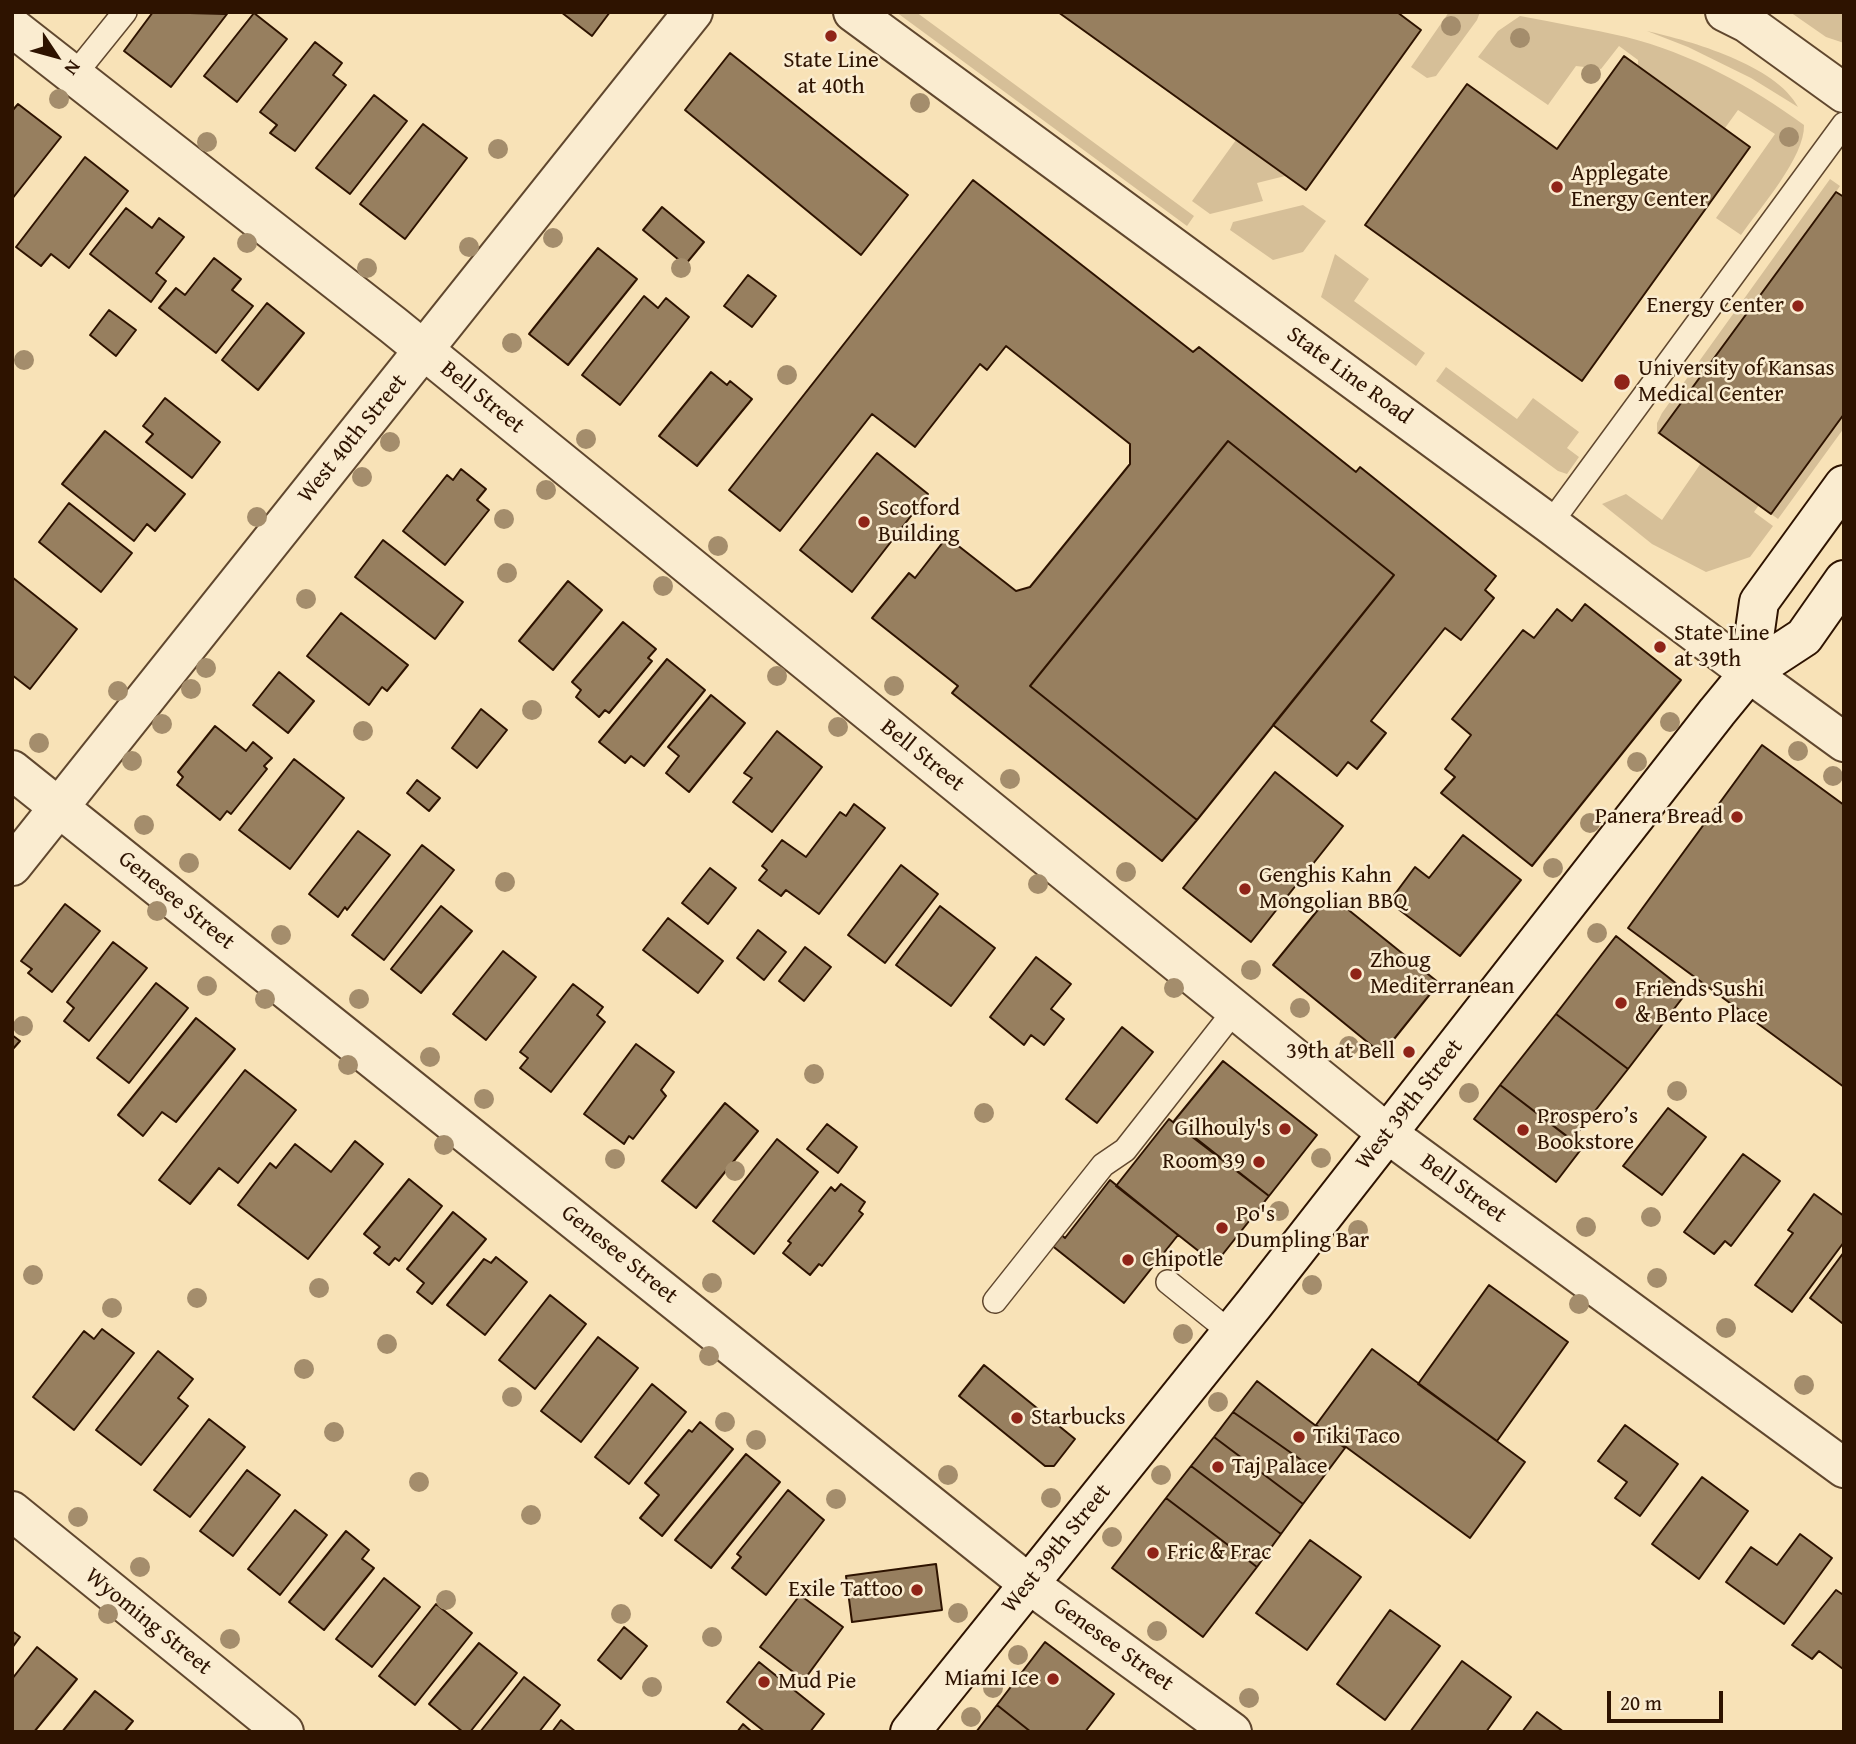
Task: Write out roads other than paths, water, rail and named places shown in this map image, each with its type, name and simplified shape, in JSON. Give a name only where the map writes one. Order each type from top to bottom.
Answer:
[{"type":"street","name":"West 40th Street","points":[[12,866],[693,12]]},
{"type":"street","name":"State Line Road","points":[[853,12],[1844,742]]},
{"type":"street","points":[[1725,12],[1747,23],[1844,93]]},
{"type":"street","name":"Bell Street","points":[[12,27],[423,350],[1388,1134],[1844,1468]]},
{"type":"street","points":[[1749,673],[1759,602],[1844,485]]},
{"type":"street","points":[[1749,673],[1804,637],[1844,580]]},
{"type":"street","name":"West 39th Street","points":[[909,1732],[1388,1134],[1749,673]]},
{"type":"street","name":"Genesee Street","points":[[12,770],[1029,1584],[1232,1732]]},
{"type":"street","name":"Wyoming Street","points":[[12,1511],[284,1732]]},
{"type":"lane","points":[[75,74],[125,12]]},
{"type":"lane","points":[[1550,524],[1844,124]]},
{"type":"lane","points":[[995,1301],[1103,1166],[1125,1150],[1235,1010]]},
{"type":"lane","points":[[1168,1282],[1230,1332]]},
{"type":"place","name":"State Line at 40th","points":[[831,36]]},
{"type":"place","name":"Applegate Energy Center","points":[[1557,187]]},
{"type":"place","name":"Energy Center","points":[[1798,306]]},
{"type":"place","name":"University of Kansas Medical Center","points":[[1622,382]]},
{"type":"place","name":"Scotford Building","points":[[864,522]]},
{"type":"place","name":"State Line at 39th","points":[[1660,647]]},
{"type":"place","name":"Panera Bread","points":[[1737,817]]},
{"type":"place","name":"Genghis Kahn Mongolian BBQ","points":[[1245,889]]},
{"type":"place","name":"Zhoug Mediterranean","points":[[1356,974]]},
{"type":"place","name":"Friends Sushi & Bento Place","points":[[1621,1003]]},
{"type":"place","name":"39th at Bell","points":[[1409,1052]]},
{"type":"place","name":"Gilhouly's","points":[[1285,1129]]},
{"type":"place","name":"Prospero’s Bookstore","points":[[1523,1130]]},
{"type":"place","name":"Room 39","points":[[1259,1162]]},
{"type":"place","name":"Po's Dumpling Bar","points":[[1222,1228]]},
{"type":"place","name":"Chipotle","points":[[1128,1260]]},
{"type":"place","name":"Starbucks","points":[[1017,1418]]},
{"type":"place","name":"Tiki Taco","points":[[1299,1437]]},
{"type":"place","name":"Taj Palace","points":[[1218,1467]]},
{"type":"place","name":"Fric & Frac","points":[[1153,1553]]},
{"type":"place","name":"Exile Tattoo","points":[[917,1590]]},
{"type":"place","name":"Miami Ice","points":[[1053,1679]]},
{"type":"place","name":"Mud Pie","points":[[764,1682]]}]
